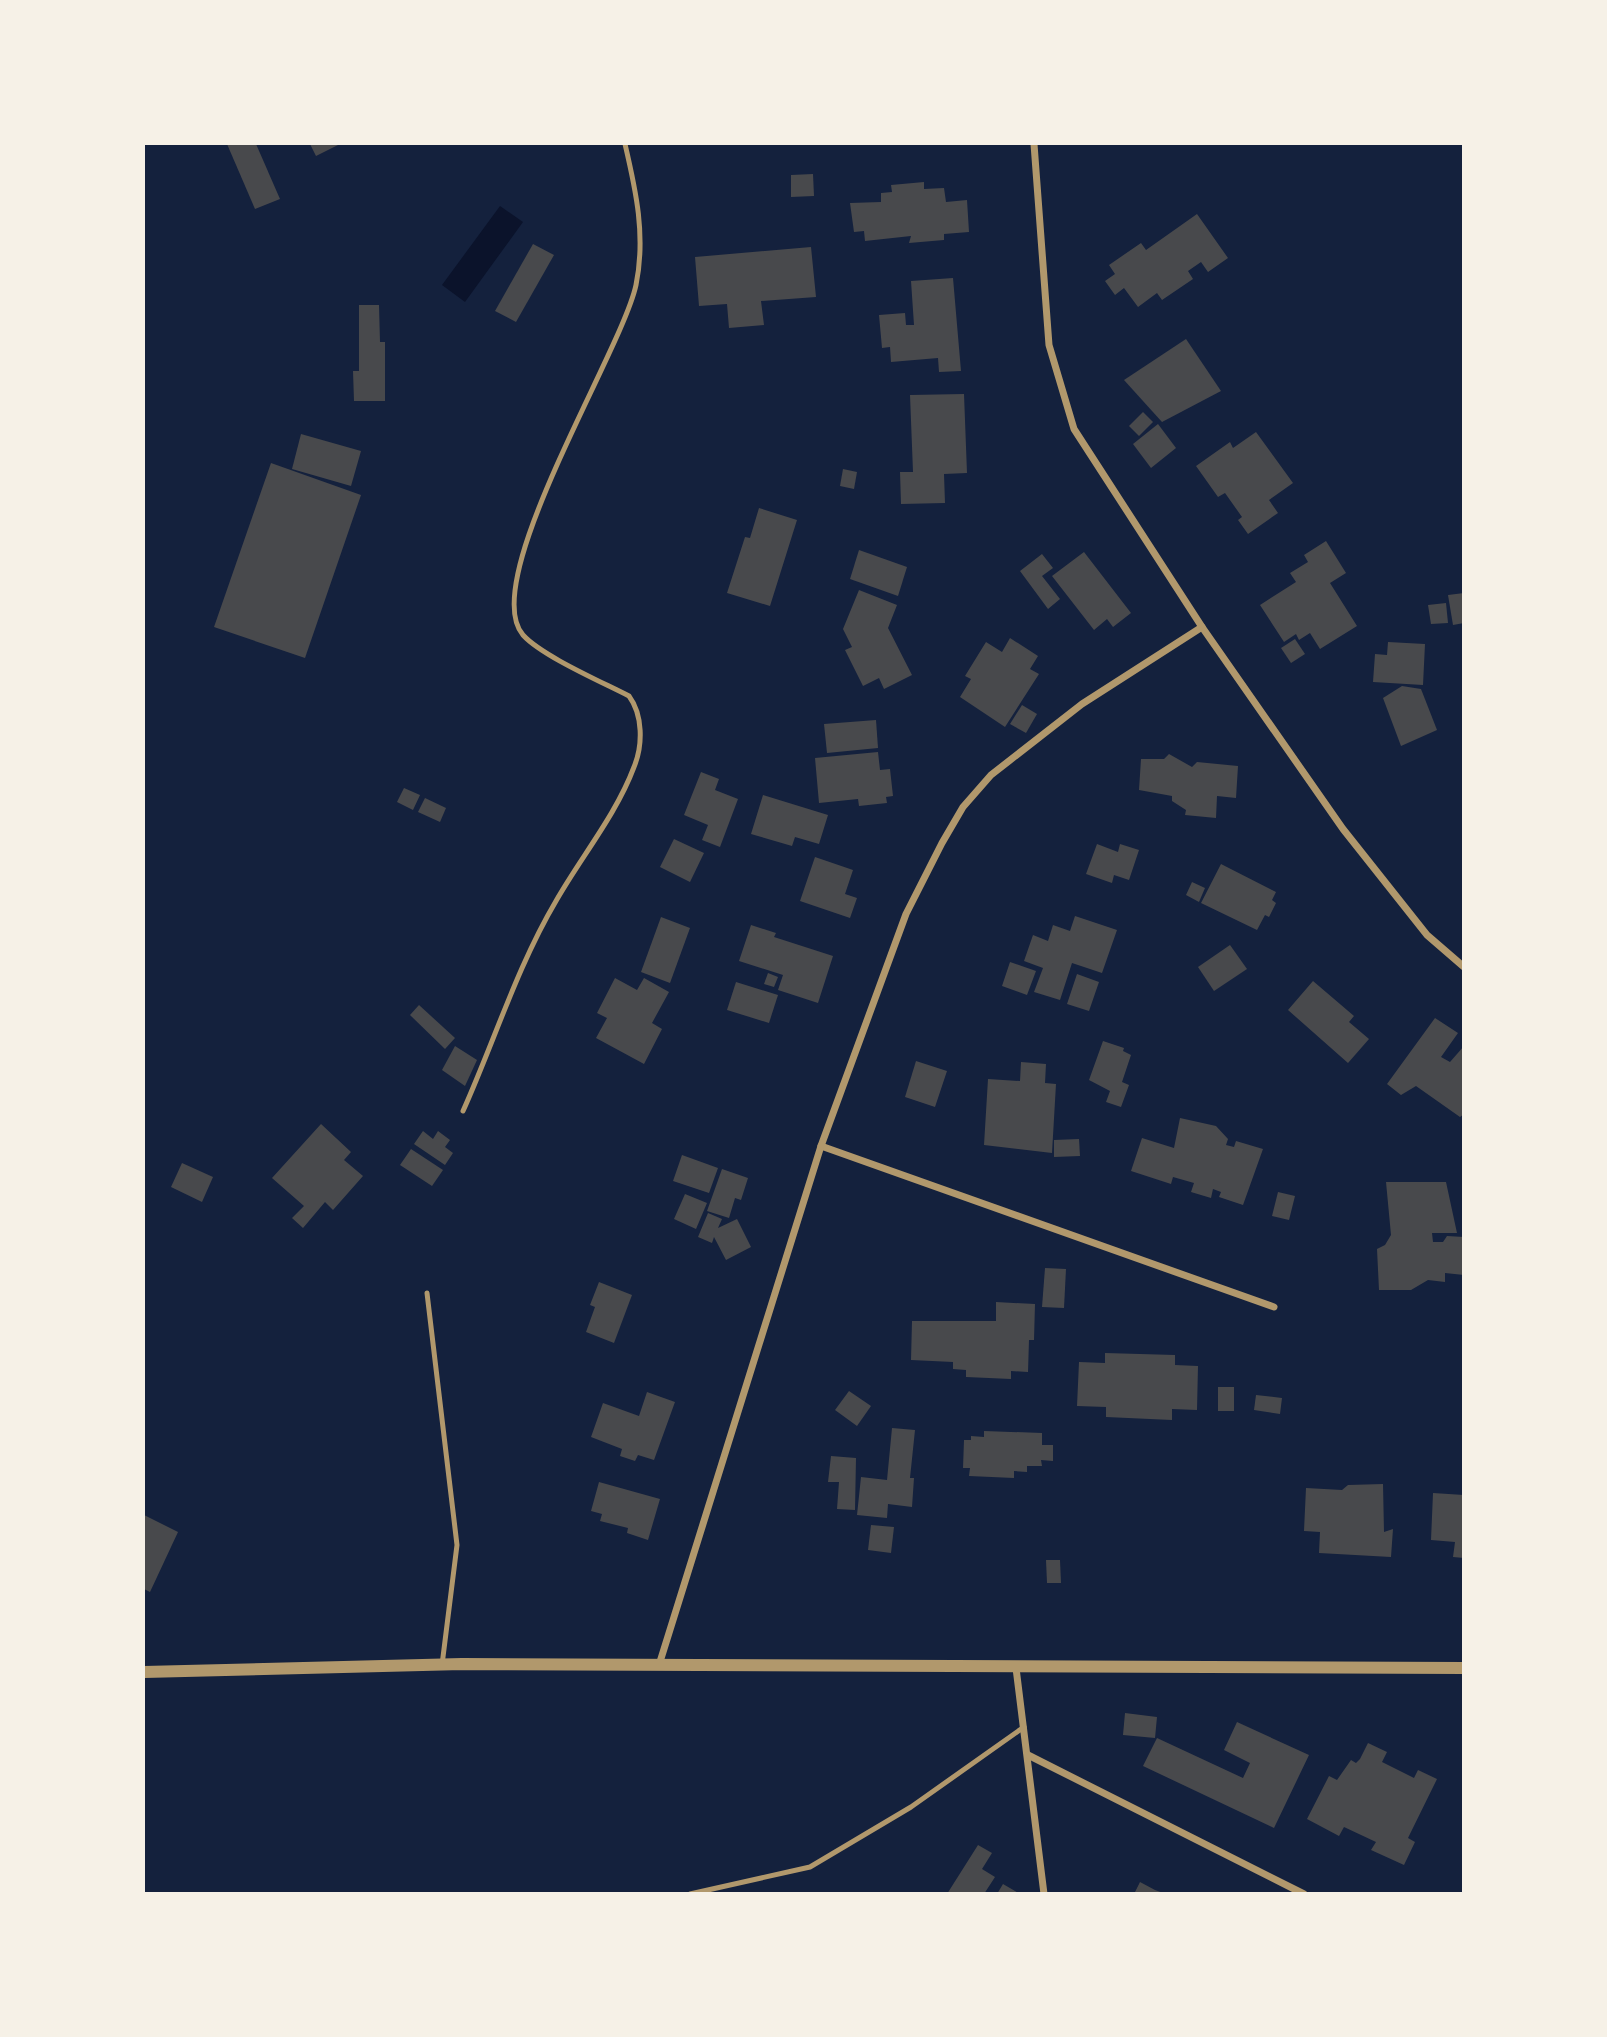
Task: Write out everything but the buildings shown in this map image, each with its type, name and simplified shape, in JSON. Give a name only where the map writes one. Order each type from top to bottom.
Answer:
[{"type":"street","points":[[1034,144],[1049,345],[1074,429],[1202,627],[1343,830],[1427,935],[1464,967]]},
{"type":"street","points":[[659,1666],[821,1146],[906,914],[963,807],[991,775],[1082,704],[1202,627]]},
{"type":"street","points":[[821,1146],[1274,1307]]},
{"type":"street","points":[[144,1672],[442,1665],[1464,1668]]},
{"type":"street","points":[[1016,1668],[1044,1894]]},
{"type":"street","points":[[1028,1755],[1304,1894]]},
{"type":"lane","points":[[463,1111],[537,937],[555,901],[614,808],[635,765],[641,728],[638,707],[629,696],[549,653],[522,634],[513,604],[519,564],[586,398],[636,288],[642,248],[639,205],[625,144]]},
{"type":"lane","points":[[427,1293],[450,1463],[457,1545],[442,1665]]},
{"type":"lane","points":[[690,1894],[810,1867],[911,1807],[1024,1727]]},
{"type":"water","points":[[500,206],[523,222],[465,302],[442,285]]}]
